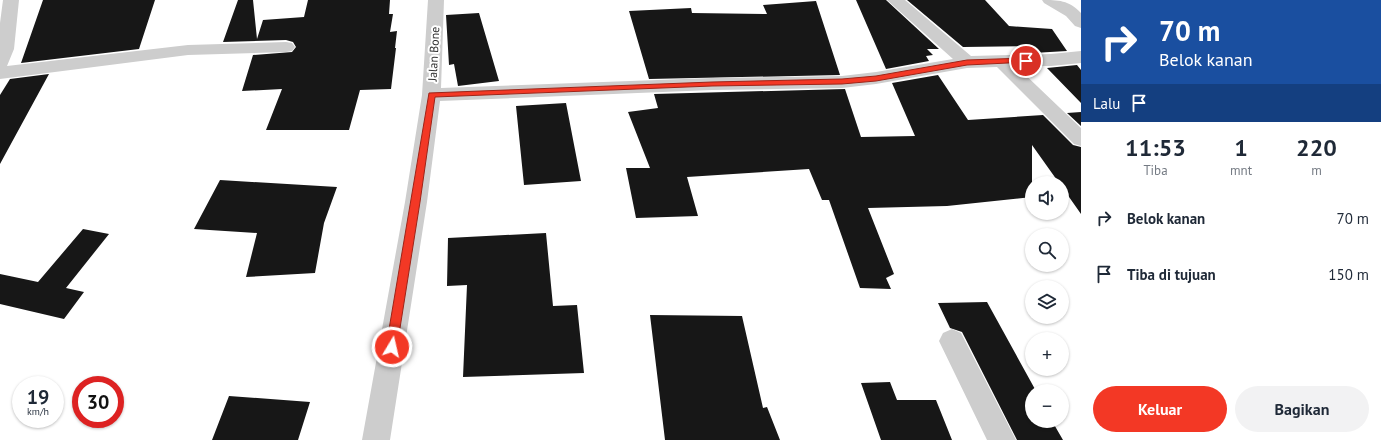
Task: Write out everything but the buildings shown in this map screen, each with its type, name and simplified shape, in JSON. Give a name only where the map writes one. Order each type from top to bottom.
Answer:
[{"type":"street","points":[[0,63],[5,49],[12,0]]},
{"type":"street","name":"Jalan Bone","points":[[376,440],[416,202],[431,95],[436,0]]},
{"type":"street","points":[[895,0],[967,62]]},
{"type":"street","points":[[1050,0],[1072,13],[1081,23]]},
{"type":"street","points":[[0,73],[188,50],[286,48]]},
{"type":"street","points":[[431,95],[712,84],[842,82],[876,78],[967,62],[1051,60],[1081,57]]},
{"type":"street","points":[[1000,61],[1081,139]]},
{"type":"street","points":[[952,341],[1002,440]]},
{"type":"route","points":[[392,347],[416,202],[431,95],[491,94],[712,84],[842,82],[876,78],[967,62],[1026,61]]}]
